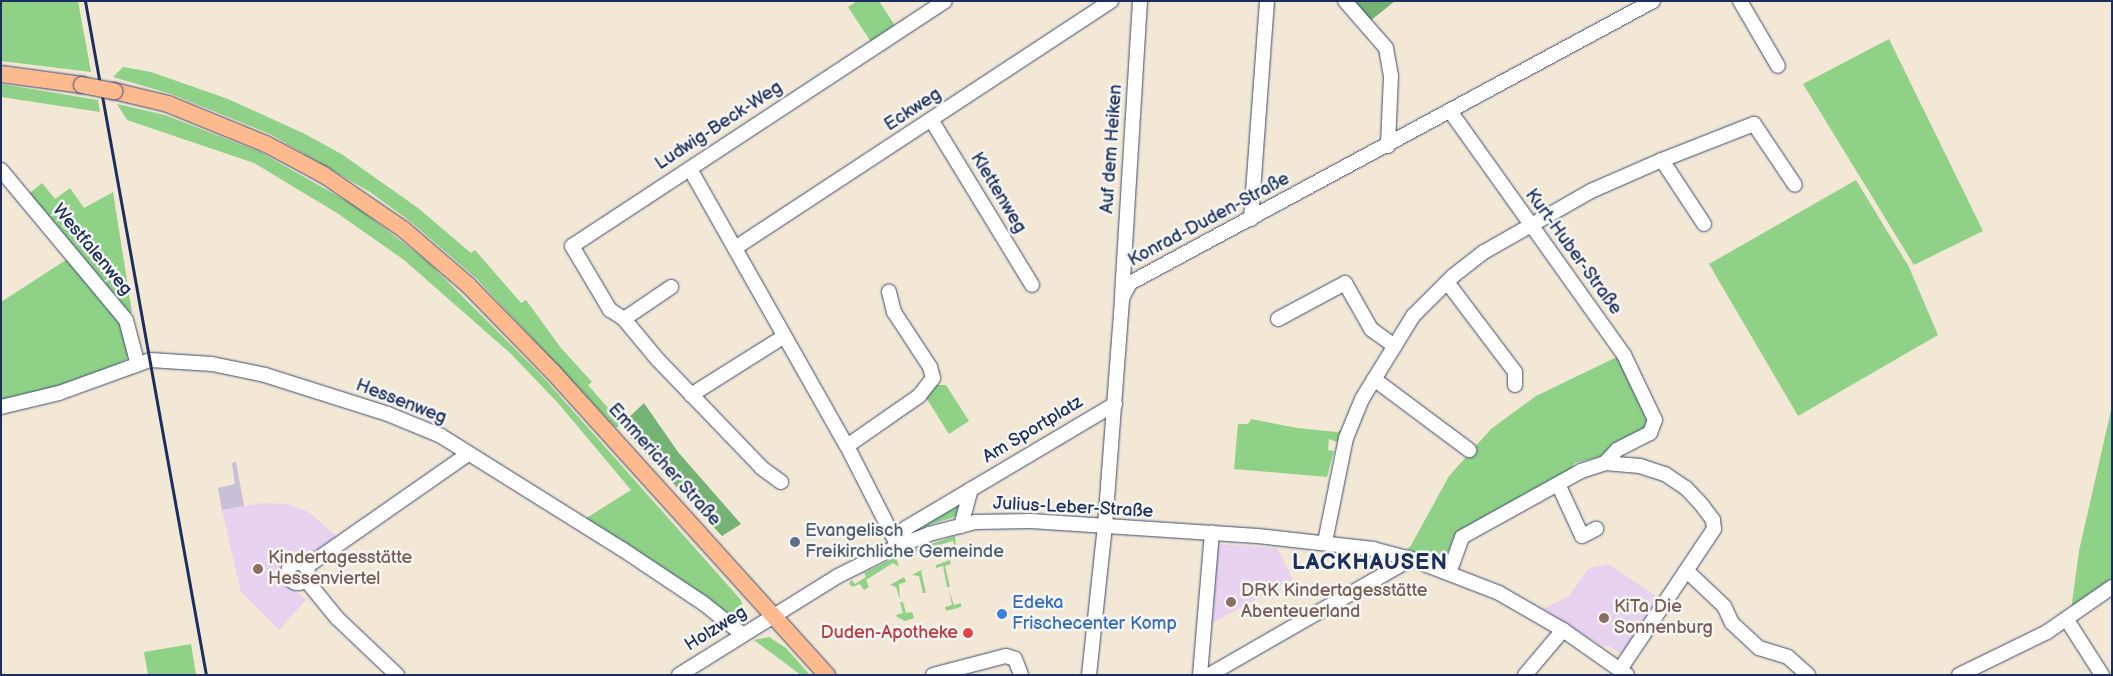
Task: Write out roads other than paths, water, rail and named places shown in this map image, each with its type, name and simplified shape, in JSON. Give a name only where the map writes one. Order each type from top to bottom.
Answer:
[{"type":"main road","name":"Emmericher Straße","points":[[1,74],[82,85],[168,104],[212,120],[294,158],[369,204],[468,285],[553,372],[827,675]]},
{"type":"street","name":"Ludwig-Beck-Weg","points":[[624,319],[610,310],[572,246],[888,41],[944,1]]},
{"type":"street","name":"Eckweg","points":[[735,248],[1111,1]]},
{"type":"street","name":"Auf dem Heiken","points":[[1122,298],[1140,1]]},
{"type":"street","points":[[1251,219],[1267,1]]},
{"type":"street","points":[[1345,1],[1386,48],[1391,76],[1388,146]]},
{"type":"street","name":"Konrad-Duden-Straße","points":[[1122,298],[1125,290],[1137,278],[1388,146],[1653,1]]},
{"type":"street","points":[[1740,1],[1778,66]]},
{"type":"street","name":"Kurt-Huber-Straße","points":[[1450,112],[1624,355],[1655,420],[1650,433],[1617,450],[1604,463]]},
{"type":"street","name":"Klettenweg","points":[[932,120],[1032,285]]},
{"type":"street","points":[[1325,542],[1346,438],[1362,399],[1414,316],[1447,282],[1484,252],[1591,191],[1662,160],[1754,124],[1795,184]]},
{"type":"street","points":[[1662,160],[1704,224]]},
{"type":"street","points":[[690,169],[847,446],[898,546]]},
{"type":"street","name":"Westfalenweg","points":[[1,170],[126,320],[132,334],[137,362]]},
{"type":"street","points":[[1447,282],[1515,372],[1515,385]]},
{"type":"street","points":[[1278,319],[1345,283],[1371,328],[1394,346]]},
{"type":"street","points":[[672,287],[624,319],[691,395],[762,468],[781,482]]},
{"type":"street","points":[[847,446],[919,396],[933,378],[930,367],[894,312],[889,292]]},
{"type":"street","points":[[1089,675],[1105,526],[1122,298]]},
{"type":"street","points":[[691,395],[784,337]]},
{"type":"street","name":"Hessenweg","points":[[1,407],[60,393],[137,362],[190,361],[265,375],[388,414],[441,436],[661,575],[742,634]]},
{"type":"street","points":[[1374,379],[1468,450]]},
{"type":"street","name":"Am Sportplatz","points":[[898,546],[906,528],[1115,404]]},
{"type":"street","points":[[397,675],[337,618],[306,573],[468,454]]},
{"type":"street","points":[[1449,573],[1462,537],[1581,471],[1604,463],[1640,466],[1665,474],[1686,488],[1713,520],[1714,529],[1624,672]]},
{"type":"street","points":[[1558,484],[1582,536],[1596,529]]},
{"type":"street","points":[[961,526],[971,489]]},
{"type":"street","name":"Julius-Leber-Straße","points":[[774,615],[854,567],[898,546],[975,522],[1031,521],[1212,533],[1325,542],[1373,549],[1411,559],[1499,593],[1563,630],[1624,672]]},
{"type":"street","points":[[1200,675],[1212,533]]},
{"type":"street","points":[[1209,675],[1411,559]]},
{"type":"street","points":[[1688,572],[1724,606],[1732,623],[1759,648],[1788,657],[1808,675]]},
{"type":"street","points":[[1959,675],[2066,620],[2112,587]]},
{"type":"street","name":"Holzweg","points":[[679,675],[774,615]]},
{"type":"street","points":[[2066,620],[2102,675]]},
{"type":"street","points":[[1525,675],[1563,630]]},
{"type":"street","points":[[933,675],[1006,656],[1018,662],[1021,675]]},
{"type":"railway","points":[[85,1],[206,675]]},
{"type":"place","name":"Evangelisch Freikirchliche Gemeinde","points":[[795,542]]},
{"type":"place","name":"Kindertagesstätte Hessenviertel","points":[[258,569]]},
{"type":"place","name":"DRK Kindertagesstätte Abenteuerland","points":[[1231,602]]},
{"type":"place","name":"Edeka Frischecenter Komp","points":[[1002,614]]},
{"type":"place","name":"KiTa Die Sonnenburg","points":[[1604,618]]},
{"type":"place","name":"Duden-Apotheke","points":[[968,633]]},
{"type":"district","name":"LACKHAUSEN","points":[[1370,563]]}]
